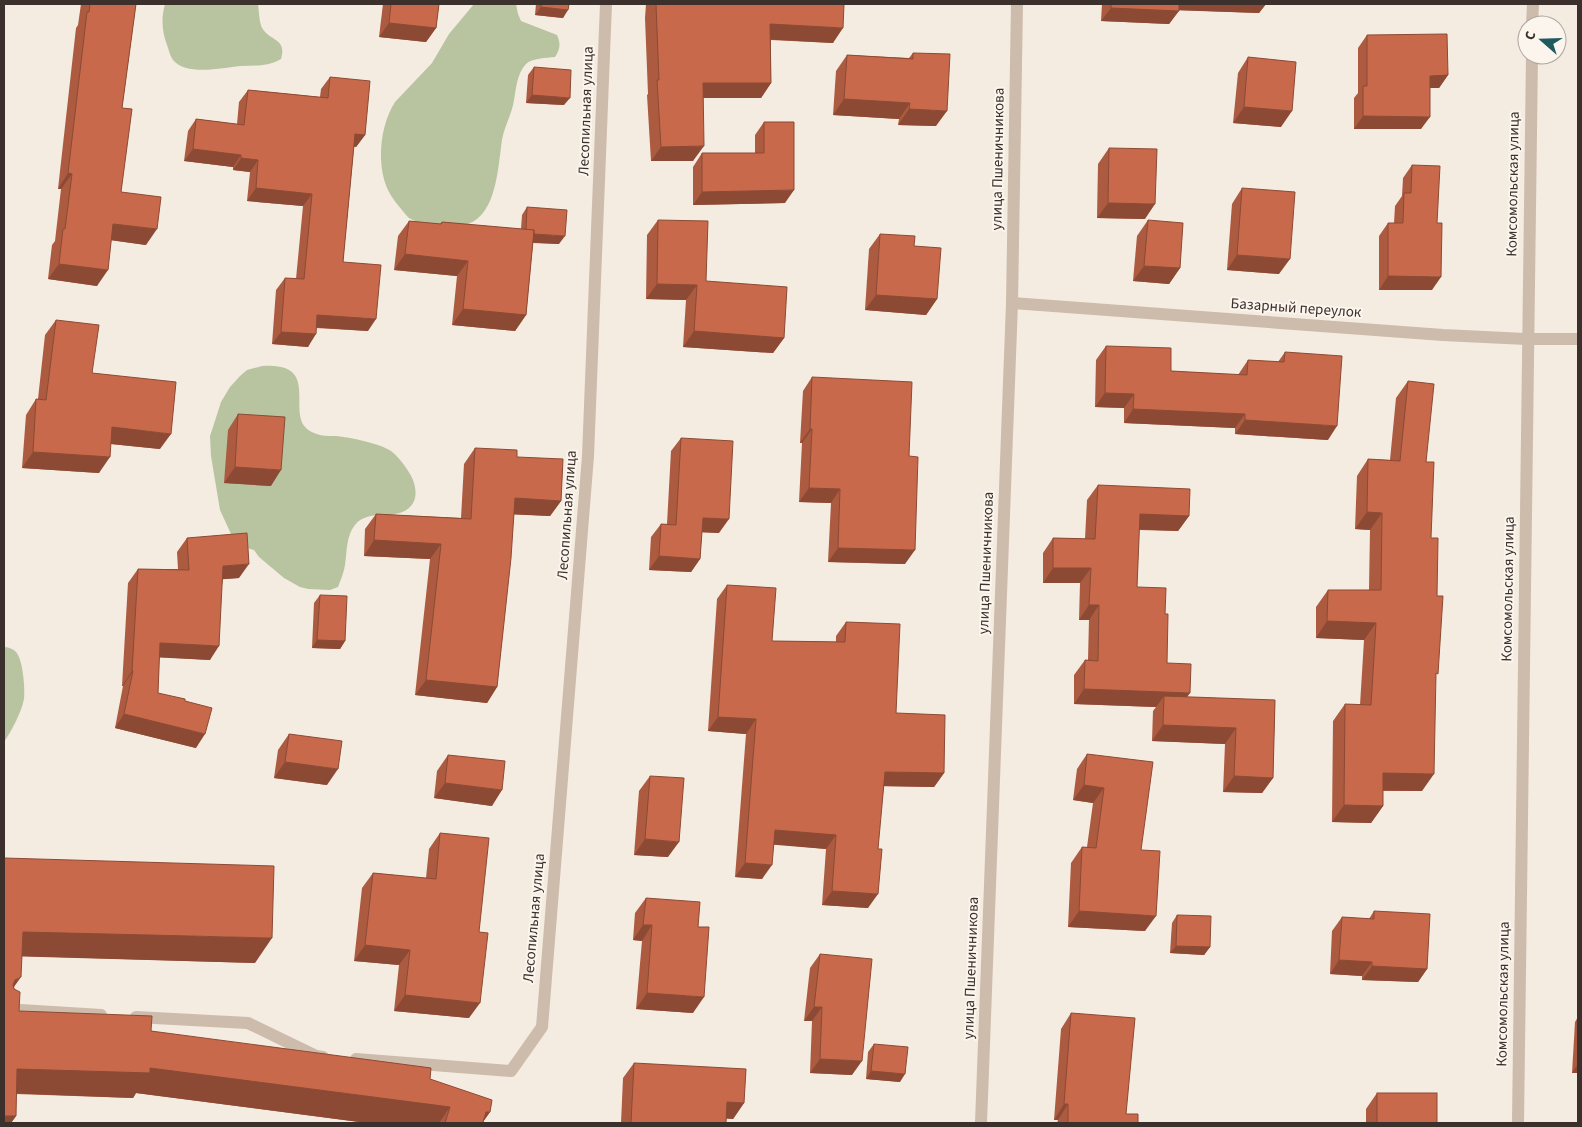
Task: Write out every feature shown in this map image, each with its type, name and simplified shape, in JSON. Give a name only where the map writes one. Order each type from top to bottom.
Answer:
[{"type":"street","name":"Лесопильная улица","points":[[4,1009],[248,1023],[316,1056],[511,1071],[542,1027],[588,456],[606,4]]},
{"type":"street","name":"улица Пшеничникова","points":[[981,1123],[1012,303],[1017,4]]},
{"type":"street","name":"Комсомольская улица","points":[[1518,1123],[1532,65]]},
{"type":"street","name":"Базарный переулок","points":[[1012,303],[1444,335],[1527,339],[1578,339]]},
{"type":"green space","points":[[165,4],[258,4],[262,28],[282,47],[281,59],[266,64],[205,70],[186,68],[179,65],[171,57],[164,35]]},
{"type":"green space","points":[[474,4],[516,4],[521,21],[557,35],[559,49],[555,57],[532,61],[526,64],[521,72],[503,135],[494,188],[485,210],[478,219],[458,226],[417,222],[409,218],[396,203],[384,180],[381,157],[383,133],[395,102],[432,63],[449,34]]},
{"type":"green space","points":[[262,366],[280,367],[291,372],[297,379],[301,421],[307,429],[325,436],[356,439],[386,448],[394,453],[402,462],[413,481],[416,492],[415,500],[407,509],[401,513],[369,516],[361,519],[355,525],[348,539],[345,568],[338,587],[330,590],[300,587],[284,578],[259,557],[254,550],[247,548],[231,534],[220,510],[211,456],[210,436],[221,402],[230,387],[247,370]]},
{"type":"green space","points":[[6,647],[16,652],[20,661],[23,674],[24,699],[13,727],[4,742],[4,648]]},
{"type":"building","points":[[90,4],[136,4],[122,108],[132,109],[121,192],[161,197],[157,229],[113,224],[108,270],[59,264],[72,174],[68,173],[87,12],[89,12]]},
{"type":"building","points":[[391,4],[439,4],[436,28],[389,23]]},
{"type":"building","points":[[541,4],[569,4],[568,10],[541,7]]},
{"type":"building","points":[[656,4],[844,4],[843,28],[770,24],[771,83],[703,83],[704,146],[661,147],[657,80],[659,80]]},
{"type":"building","points":[[1111,4],[1179,4],[1179,11],[1111,8]]},
{"type":"building","points":[[1447,34],[1448,75],[1430,76],[1430,117],[1363,116],[1363,86],[1367,86],[1367,35]]},
{"type":"building","points":[[913,53],[950,54],[947,111],[909,109],[910,103],[844,99],[847,55],[913,59]]},
{"type":"building","points":[[1248,57],[1296,62],[1292,111],[1244,107]]},
{"type":"building","points":[[534,67],[571,70],[570,98],[532,95]]},
{"type":"building","points":[[330,77],[370,81],[365,135],[355,134],[343,262],[381,265],[376,319],[317,315],[316,334],[281,332],[285,278],[304,279],[312,194],[256,188],[258,160],[241,158],[241,155],[193,149],[196,119],[244,125],[248,90],[328,98]]},
{"type":"building","points":[[764,122],[794,122],[794,190],[702,192],[702,153],[764,153]]},
{"type":"building","points":[[1109,148],[1157,149],[1155,204],[1108,203]]},
{"type":"building","points":[[1412,165],[1440,166],[1437,223],[1442,223],[1441,277],[1388,276],[1388,223],[1403,223],[1404,193],[1411,193]]},
{"type":"building","points":[[1242,188],[1295,192],[1290,259],[1237,255]]},
{"type":"building","points":[[527,207],[567,210],[565,236],[534,234],[534,230],[526,230]]},
{"type":"building","points":[[658,220],[708,221],[706,281],[787,287],[784,338],[694,331],[697,285],[657,284]]},
{"type":"building","points":[[1148,220],[1183,223],[1180,268],[1144,266]]},
{"type":"building","points":[[409,221],[534,230],[526,315],[463,309],[468,261],[405,254]]},
{"type":"building","points":[[880,234],[915,236],[914,246],[941,248],[937,299],[876,295]]},
{"type":"building","points":[[56,320],[99,325],[92,373],[176,382],[171,434],[112,427],[110,457],[33,452],[36,399],[46,400]]},
{"type":"building","points":[[1106,346],[1171,348],[1171,371],[1247,375],[1248,360],[1284,362],[1285,352],[1342,356],[1337,426],[1245,420],[1245,414],[1133,409],[1134,394],[1105,393]]},
{"type":"building","points":[[812,377],[912,382],[909,456],[918,457],[915,550],[838,548],[840,489],[809,488]]},
{"type":"building","points":[[1408,381],[1434,384],[1426,462],[1434,462],[1431,538],[1438,538],[1437,596],[1443,596],[1438,674],[1436,673],[1434,774],[1383,773],[1383,806],[1344,805],[1345,704],[1371,705],[1376,623],[1327,621],[1328,590],[1381,590],[1382,513],[1367,512],[1368,459],[1400,461]]},
{"type":"building","points":[[238,414],[285,417],[281,470],[235,467]]},
{"type":"building","points":[[681,438],[733,441],[729,519],[703,518],[700,559],[659,556],[661,524],[676,525]]},
{"type":"building","points":[[475,448],[517,450],[517,457],[563,459],[561,501],[515,498],[511,558],[497,687],[426,680],[441,544],[374,540],[376,514],[471,519]]},
{"type":"building","points":[[1098,485],[1190,489],[1189,516],[1140,514],[1137,587],[1166,588],[1165,614],[1168,614],[1167,663],[1191,664],[1190,693],[1084,689],[1085,660],[1098,661],[1099,605],[1089,605],[1091,568],[1053,568],[1053,538],[1095,539]]},
{"type":"building","points":[[247,533],[249,564],[223,566],[219,646],[160,643],[158,693],[212,708],[205,734],[124,714],[133,671],[138,569],[189,570],[187,538]]},
{"type":"building","points":[[727,585],[776,588],[772,641],[845,642],[846,622],[900,624],[896,713],[945,715],[944,773],[885,772],[878,849],[882,849],[878,894],[832,891],[836,835],[775,830],[772,865],[745,863],[756,719],[718,717]]},
{"type":"building","points":[[320,595],[347,596],[345,641],[317,640]]},
{"type":"building","points":[[1164,696],[1275,700],[1273,778],[1234,776],[1236,728],[1163,725]]},
{"type":"building","points":[[289,734],[342,741],[338,769],[285,762]]},
{"type":"building","points":[[1087,754],[1153,762],[1141,850],[1160,851],[1156,916],[1079,911],[1082,847],[1096,848],[1104,788],[1084,785]]},
{"type":"building","points":[[448,755],[505,761],[502,790],[445,783]]},
{"type":"building","points":[[650,776],[684,778],[679,842],[645,839]]},
{"type":"building","points":[[440,833],[489,838],[479,932],[488,933],[480,1003],[405,995],[410,950],[365,945],[373,873],[436,879]]},
{"type":"building","points":[[4,858],[274,866],[272,938],[23,932],[21,977],[15,980],[13,985],[14,989],[20,992],[19,1011],[152,1016],[151,1031],[431,1068],[430,1079],[492,1100],[490,1112],[486,1112],[483,1122],[486,1123],[445,1123],[450,1107],[150,1068],[150,1073],[17,1069],[16,1116],[4,1116]]},
{"type":"building","points":[[646,898],[700,902],[698,927],[709,927],[704,997],[647,993],[652,925],[643,925]]},
{"type":"building","points":[[1374,911],[1430,914],[1427,969],[1372,966],[1372,962],[1339,960],[1342,917],[1374,919]]},
{"type":"building","points":[[1177,915],[1211,916],[1210,947],[1176,946]]},
{"type":"building","points":[[820,954],[872,959],[862,1061],[820,1059],[822,1007],[814,1007]]},
{"type":"building","points":[[1071,1013],[1135,1018],[1126,1114],[1138,1114],[1138,1123],[1068,1123],[1068,1104],[1064,1104]]},
{"type":"building","points":[[874,1044],[908,1047],[905,1074],[871,1071]]},
{"type":"building","points":[[634,1063],[746,1069],[744,1103],[727,1102],[726,1123],[631,1123]]},
{"type":"building","points":[[1377,1093],[1437,1093],[1437,1123],[1377,1123]]}]
